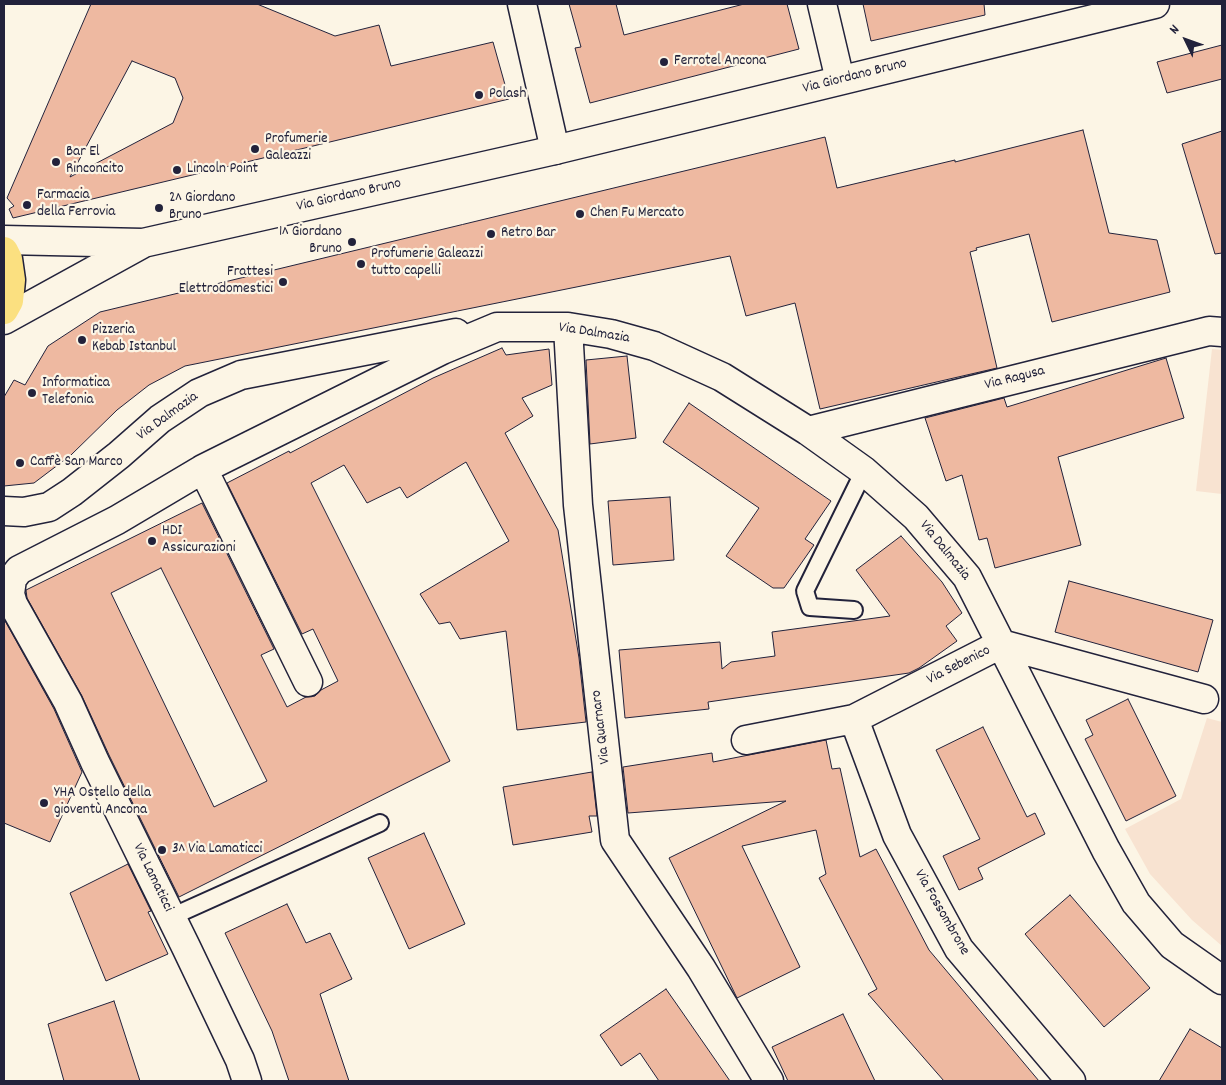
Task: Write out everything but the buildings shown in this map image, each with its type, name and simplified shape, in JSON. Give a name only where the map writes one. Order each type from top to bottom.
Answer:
[{"type":"main road","points":[[4,251],[8,259],[11,280],[8,301],[4,310]]},
{"type":"street","points":[[522,4],[555,150]]},
{"type":"street","points":[[822,4],[840,80]]},
{"type":"street","name":"Via Giordano Bruno","points":[[4,240],[143,243],[555,150],[1155,4]]},
{"type":"street","name":"Via Giordano Bruno","points":[[4,320],[143,243]]},
{"type":"street","name":"Via Dalmazia","points":[[19,570],[117,520],[203,469],[442,350],[497,327]]},
{"type":"street","name":"Via Dalmazia","points":[[4,511],[24,512],[49,507],[72,492],[160,419],[199,393],[241,375],[435,336],[497,327],[568,328],[611,334],[654,346],[722,377],[808,431],[864,471],[916,517],[967,577],[1106,850],[1136,903],[1172,946],[1222,980]]},
{"type":"street","name":"Via Quarnaro","points":[[568,328],[578,505],[615,840],[701,968],[769,1081]]},
{"type":"street","name":"Via Ragusa","points":[[808,431],[1209,331],[1222,332]]},
{"type":"street","points":[[203,469],[308,682]]},
{"type":"street","name":"Via Lamaticci","points":[[19,570],[12,578],[10,594],[13,604],[68,702],[95,762],[240,1060],[247,1081]]},
{"type":"street","name":"Via Sebenico","points":[[746,740],[854,719],[1001,644],[1204,699]]},
{"type":"street","name":"Via Fossombrone","points":[[854,719],[896,836],[959,949],[1071,1081]]},
{"type":"lane","points":[[854,610],[810,606],[805,591],[864,471]]},
{"type":"lane","points":[[171,917],[380,823]]},
{"type":"shaded area","points":[[1212,349],[1222,350],[1222,494],[1196,491]]},
{"type":"shaded area","points":[[1207,718],[1222,722],[1222,946],[1192,920],[1150,874],[1125,829],[1181,799]]},
{"type":"place","name":"Ferrotel Ancona","points":[[664,62]]},
{"type":"place","name":"Polash","points":[[479,95]]},
{"type":"place","name":"Profumerie Galeazzi","points":[[255,149]]},
{"type":"place","name":"Bar El Rinconcito","points":[[56,162]]},
{"type":"place","name":"Lincoln Point","points":[[177,170]]},
{"type":"place","name":"Farmacia della Ferrovia","points":[[27,205]]},
{"type":"place","name":"2^ Giordano Bruno","points":[[159,208]]},
{"type":"place","name":"Chen Fu Mercato","points":[[580,214]]},
{"type":"place","name":"Retro Bar","points":[[491,234]]},
{"type":"place","name":"1^ Giordano Bruno","points":[[352,242]]},
{"type":"place","name":"Profumerie Galeazzi tutto capelli","points":[[361,264]]},
{"type":"place","name":"Frattesi Elettrodomestici","points":[[283,282]]},
{"type":"place","name":"Pizzeria Kebab Istanbul","points":[[82,340]]},
{"type":"place","name":"Informatica Telefonia","points":[[32,393]]},
{"type":"place","name":"Caffè San Marco","points":[[20,463]]},
{"type":"place","name":"HDI Assicurazioni","points":[[152,541]]},
{"type":"place","name":"YHA Ostello della gioventù Ancona","points":[[44,803]]},
{"type":"place","name":"3^ Via Lamaticci","points":[[162,850]]}]
